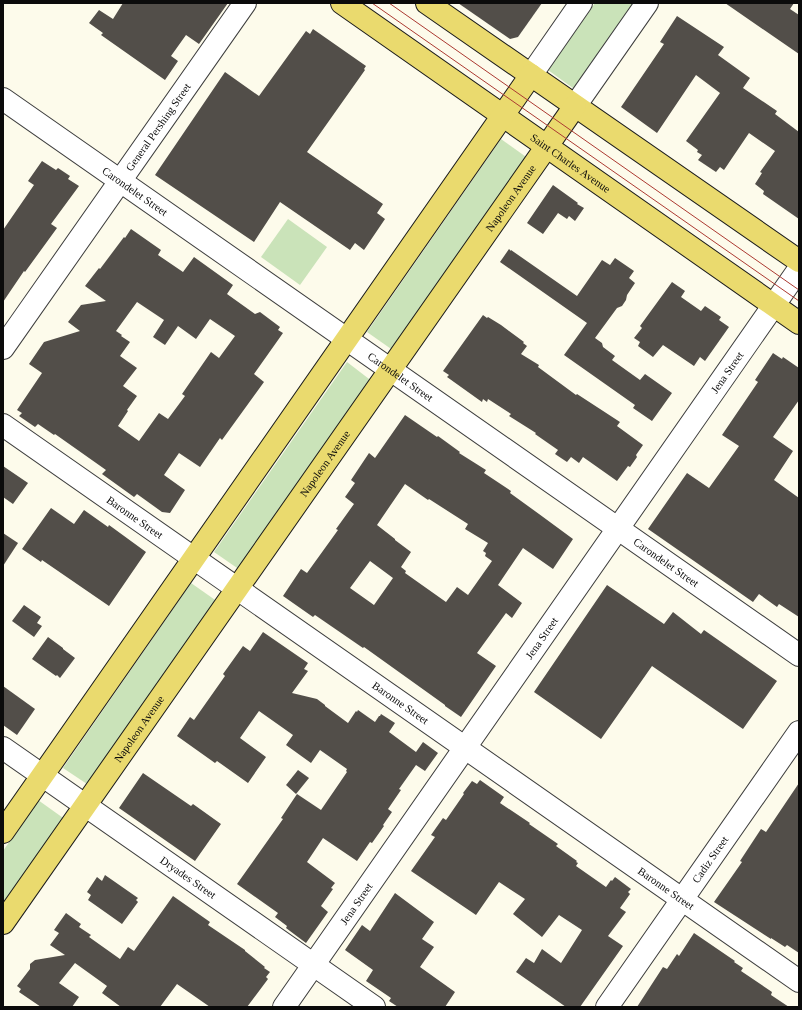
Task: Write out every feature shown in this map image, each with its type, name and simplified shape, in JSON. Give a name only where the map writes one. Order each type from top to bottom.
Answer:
[{"type":"main road","points":[[427,3],[799,261]]},
{"type":"main road","name":"Saint Charles Avenue","points":[[346,4],[799,323]]},
{"type":"main road","points":[[3,832],[531,75]]},
{"type":"main road","name":"Napoleon Avenue","points":[[3,923],[575,106]]},
{"type":"street","name":"General Pershing Street","points":[[3,348],[245,3]]},
{"type":"street","points":[[531,75],[581,3]]},
{"type":"street","name":"Napoleon Avenue","points":[[575,106],[647,3]]},
{"type":"street","name":"Carondelet Street","points":[[3,99],[799,655]]},
{"type":"street","name":"Jena Street","points":[[284,1007],[799,269]]},
{"type":"street","name":"Baronne Street","points":[[3,425],[799,981]]},
{"type":"street","name":"Cadiz Street","points":[[608,1007],[799,732]]},
{"type":"street","name":"Dryades Street","points":[[3,748],[374,1007]]},
{"type":"green space","points":[[595,3],[638,3],[577,91],[548,70]]},
{"type":"green space","points":[[501,139],[529,159],[394,351],[367,332]]},
{"type":"green space","points":[[288,219],[327,247],[300,285],[261,257]]},
{"type":"green space","points":[[347,362],[373,382],[240,570],[214,552]]},
{"type":"green space","points":[[191,583],[218,602],[90,786],[63,768]]},
{"type":"green space","points":[[38,800],[66,820],[3,911],[3,851]]},
{"type":"building","points":[[123,3],[228,3],[199,44],[186,35],[171,56],[178,61],[165,80],[101,35],[103,33],[89,23],[99,10],[113,19]]},
{"type":"building","points":[[458,3],[542,3],[518,37],[510,39]]},
{"type":"building","points":[[725,3],[794,3],[790,9],[799,15],[799,54]]},
{"type":"building","points":[[677,16],[724,47],[718,55],[750,78],[743,88],[777,111],[775,114],[799,132],[799,219],[763,194],[764,191],[755,184],[762,173],[760,172],[775,151],[749,133],[724,170],[720,167],[716,172],[698,160],[702,155],[686,141],[720,93],[696,75],[657,133],[621,107],[664,44],[660,42]]},
{"type":"building","points":[[313,29],[366,66],[364,69],[365,70],[307,152],[383,204],[377,213],[385,219],[364,250],[355,243],[350,250],[280,202],[254,242],[155,175],[225,72],[259,96],[306,31],[310,34]]},
{"type":"building","points":[[42,161],[56,170],[58,168],[70,176],[68,179],[79,186],[51,224],[57,228],[25,272],[24,271],[3,302],[3,230],[34,185],[28,181]]},
{"type":"building","points":[[553,185],[584,208],[575,221],[569,216],[567,219],[558,213],[543,234],[527,223]]},
{"type":"building","points":[[131,229],[161,250],[158,255],[183,272],[194,257],[233,285],[227,294],[255,314],[260,312],[280,327],[278,330],[283,333],[254,374],[264,382],[222,440],[220,438],[200,467],[179,453],[164,475],[185,490],[170,513],[162,512],[137,494],[134,497],[102,474],[106,470],[55,434],[54,435],[38,424],[35,427],[19,416],[22,413],[17,410],[42,373],[29,364],[44,342],[80,331],[68,322],[81,305],[106,301],[85,286],[124,237],[125,238]],"holes":[[[137,302],[164,320],[153,337],[165,345],[178,326],[196,339],[210,319],[235,336],[219,358],[211,352],[182,394],[185,396],[168,419],[159,413],[139,441],[118,426],[137,396],[123,386],[137,368],[120,356],[130,342],[116,331]]]},
{"type":"building","points":[[509,249],[577,296],[602,260],[610,265],[615,258],[634,271],[629,278],[635,283],[627,295],[626,300],[622,306],[617,308],[595,338],[602,343],[603,347],[615,356],[612,360],[640,380],[645,374],[672,393],[652,421],[633,408],[635,405],[564,355],[587,323],[500,262]]},
{"type":"building","points":[[672,282],[685,291],[681,297],[701,311],[705,306],[721,317],[719,320],[729,327],[705,361],[700,357],[694,366],[663,345],[653,357],[638,346],[640,342],[634,338],[642,328],[640,326]]},
{"type":"building","points":[[483,315],[501,325],[524,342],[523,343],[527,346],[521,354],[539,365],[538,367],[576,395],[577,394],[620,422],[617,426],[643,445],[630,467],[628,466],[617,481],[583,457],[579,463],[571,457],[567,462],[555,454],[558,450],[535,434],[536,433],[509,416],[511,414],[488,399],[487,402],[483,399],[482,402],[447,377],[449,375],[443,371]]},
{"type":"building","points":[[773,353],[782,359],[783,357],[799,368],[799,400],[773,437],[793,451],[774,480],[799,498],[799,617],[779,604],[777,607],[759,594],[753,602],[648,529],[687,473],[709,488],[739,446],[722,435],[758,382],[755,380]]},
{"type":"building","points":[[405,415],[486,470],[484,473],[511,491],[510,493],[573,539],[553,569],[523,548],[498,585],[522,603],[512,618],[506,613],[477,653],[496,666],[461,717],[364,647],[363,648],[315,615],[313,617],[283,596],[301,569],[307,573],[338,530],[336,529],[354,504],[345,497],[355,483],[351,480],[369,453],[375,458]],"holes":[[[405,484],[468,524],[465,529],[488,543],[483,551],[486,553],[485,556],[492,561],[468,595],[457,587],[446,602],[405,573],[406,571],[401,567],[411,552],[377,525]],[[370,561],[393,578],[374,605],[350,588]]]},
{"type":"building","points":[[3,466],[28,483],[13,504],[3,497]]},
{"type":"building","points":[[51,508],[74,524],[84,510],[108,527],[109,525],[146,552],[109,606],[42,560],[41,562],[22,549]]},
{"type":"building","points":[[3,533],[18,543],[3,566]]},
{"type":"building","points":[[607,585],[664,624],[673,612],[701,634],[704,630],[777,681],[743,729],[652,666],[601,739],[534,692]]},
{"type":"building","points":[[24,605],[41,617],[37,623],[42,626],[34,637],[12,621]]},
{"type":"building","points":[[263,632],[308,663],[304,669],[308,671],[292,693],[317,699],[348,723],[358,710],[375,722],[381,714],[395,723],[389,732],[416,752],[423,742],[438,753],[425,771],[416,765],[399,789],[401,790],[388,809],[392,812],[383,825],[384,826],[372,843],[370,842],[357,861],[323,838],[307,862],[335,883],[331,888],[333,889],[321,906],[328,912],[306,943],[286,928],[287,926],[275,917],[278,913],[237,884],[283,819],[281,818],[297,794],[321,810],[347,772],[347,769],[320,750],[311,763],[286,745],[293,735],[259,711],[240,738],[266,757],[248,783],[217,761],[215,763],[177,736],[190,717],[194,720],[225,676],[223,674],[243,646],[250,651]]},
{"type":"building","points":[[48,637],[75,658],[60,678],[32,659]]},
{"type":"building","points":[[3,686],[35,709],[17,735],[3,725]]},
{"type":"building","points":[[298,770],[309,778],[296,794],[286,785]]},
{"type":"building","points":[[143,773],[191,806],[193,804],[221,824],[195,861],[119,808]]},
{"type":"building","points":[[480,780],[504,797],[500,803],[558,844],[556,846],[577,861],[576,862],[578,863],[576,866],[606,887],[615,877],[631,889],[628,892],[630,894],[620,908],[626,912],[608,936],[623,946],[580,1007],[566,1007],[516,972],[526,958],[534,963],[542,949],[561,963],[582,930],[559,915],[542,937],[513,914],[525,899],[499,882],[476,915],[411,871],[435,837],[431,835],[443,818],[446,820],[472,781],[477,784]]},
{"type":"building","points":[[799,783],[799,953],[787,945],[785,947],[771,939],[714,902],[742,862],[740,861],[761,829],[766,832]]},
{"type":"building","points":[[105,875],[138,898],[136,900],[138,902],[122,924],[88,900],[91,895],[87,892],[97,877],[102,881]]},
{"type":"building","points":[[395,893],[434,922],[422,939],[434,947],[420,967],[455,992],[445,1007],[398,1007],[389,1001],[391,998],[366,981],[373,970],[345,950],[362,925],[370,931]]},
{"type":"building","points":[[173,896],[210,922],[208,925],[245,950],[270,972],[266,977],[268,979],[247,1007],[210,1007],[177,984],[160,1007],[121,1007],[102,993],[107,986],[75,963],[59,983],[79,997],[72,1007],[41,1007],[19,992],[21,989],[17,986],[30,969],[30,964],[35,960],[65,955],[50,945],[59,933],[54,930],[66,913],[81,924],[79,927],[91,935],[89,937],[120,959],[128,947],[134,951]]},
{"type":"building","points":[[694,933],[735,961],[734,962],[743,968],[741,971],[772,992],[771,995],[789,1007],[637,1007],[663,967],[667,969],[677,954],[679,956]]},
{"type":"tram line","points":[[372,3],[799,301]]},
{"type":"tram line","points":[[389,3],[799,290]]}]
